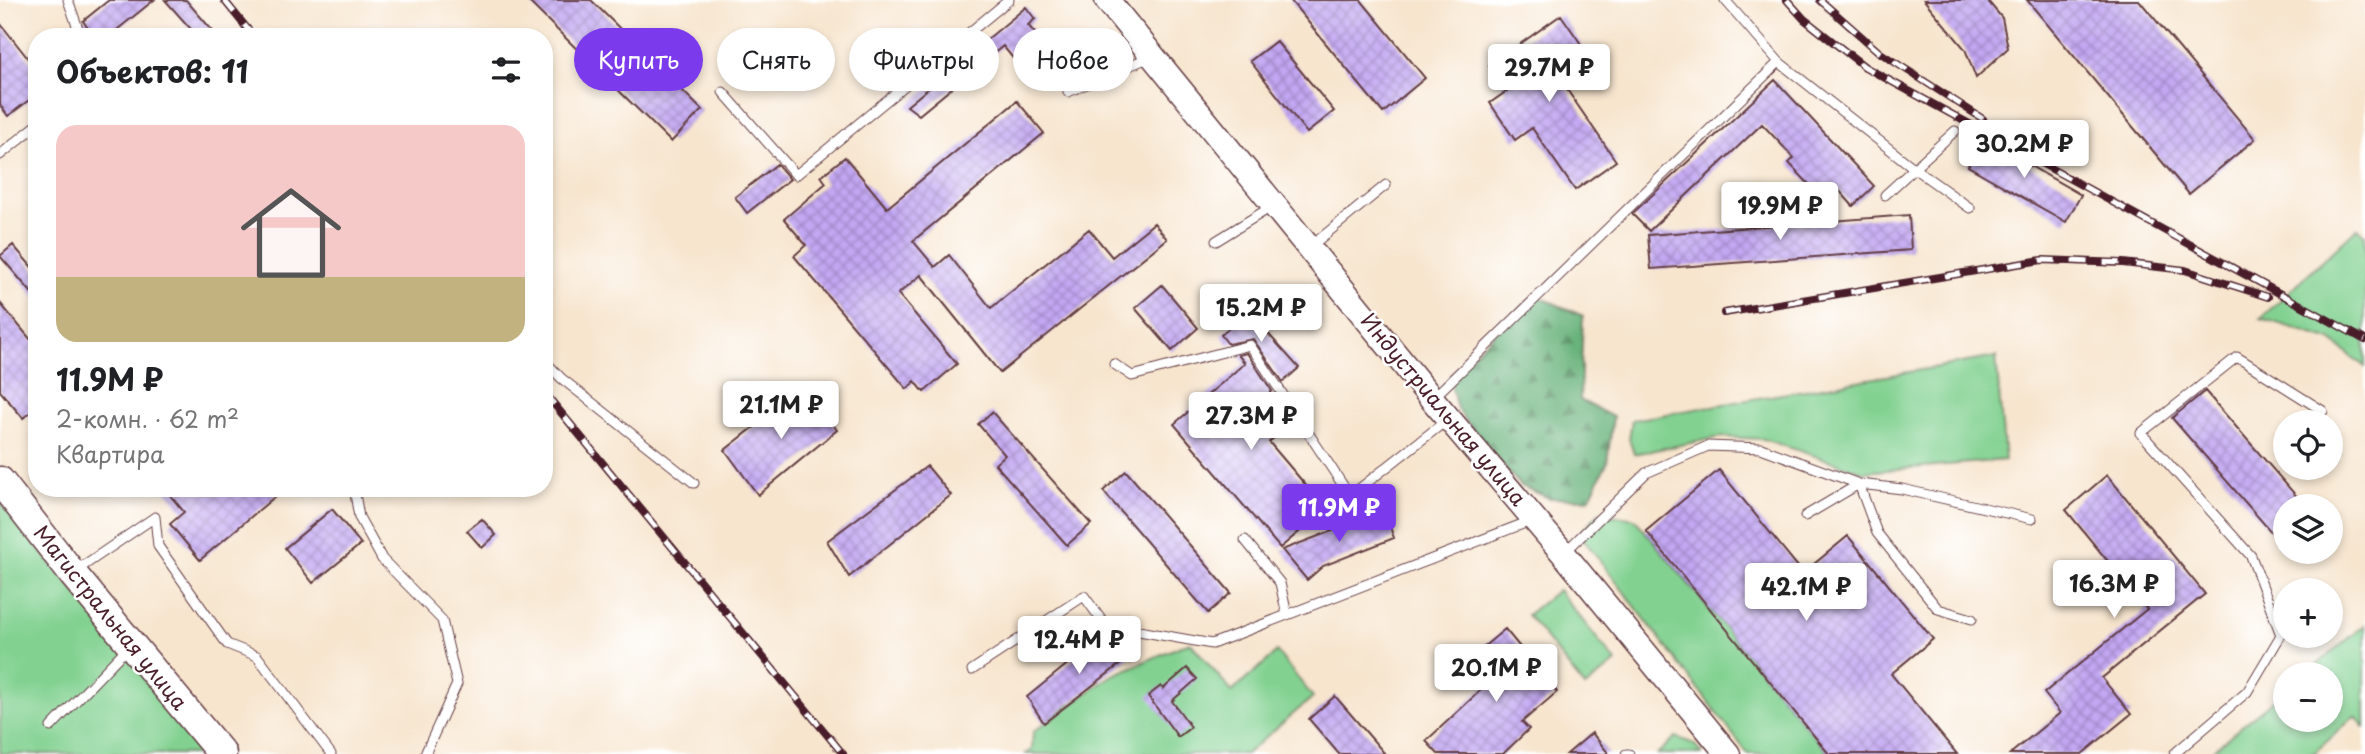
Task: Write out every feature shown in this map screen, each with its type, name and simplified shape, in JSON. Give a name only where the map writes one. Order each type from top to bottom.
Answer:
[{"type":"main road","name":"Индустриальная улица","points":[[1107,0],[1432,399],[1728,754]]},
{"type":"main road","name":"Магистральная улица","points":[[0,481],[72,573],[222,754]]},
{"type":"lane","points":[[68,0],[78,28]]},
{"type":"lane","points":[[723,92],[796,175],[1009,0]]},
{"type":"lane","points":[[1726,0],[1779,62],[1915,169],[1970,208]]},
{"type":"lane","points":[[1068,92],[1152,56]]},
{"type":"lane","points":[[1432,399],[1779,62]]},
{"type":"lane","points":[[1885,195],[1955,131]]},
{"type":"lane","points":[[0,155],[28,132]]},
{"type":"lane","points":[[1308,247],[1386,185]]},
{"type":"lane","points":[[1216,241],[1274,205]]},
{"type":"lane","points":[[1114,364],[1132,376],[1250,345],[1350,496],[1449,419]]},
{"type":"lane","points":[[2175,754],[2247,692],[2281,635],[2251,556],[2141,433],[2237,357],[2321,410]]},
{"type":"lane","points":[[553,370],[694,483]]},
{"type":"lane","points":[[1563,553],[1646,473],[1708,446],[1761,448],[1859,484],[1902,489],[2032,519]]},
{"type":"lane","points":[[1805,516],[1859,484]]},
{"type":"lane","points":[[1859,484],[1877,533],[1938,608],[1972,619]]},
{"type":"lane","points":[[356,497],[359,517],[382,559],[442,620],[457,684],[425,754]]},
{"type":"lane","points":[[72,573],[155,517],[158,546],[227,644],[257,656],[331,754]]},
{"type":"lane","points":[[972,670],[1084,596],[1105,625],[1212,644],[1535,520]]},
{"type":"lane","points":[[1245,540],[1280,583],[1287,615]]},
{"type":"lane","points":[[51,727],[131,644]]},
{"type":"green space","points":[[2357,228],[2365,235],[2365,367],[2331,340],[2261,318]]},
{"type":"green space","points":[[1535,295],[1583,316],[1580,400],[1613,417],[1607,463],[1589,499],[1549,498],[1521,486],[1485,447],[1457,409],[1449,377]]},
{"type":"green space","points":[[1996,357],[2005,460],[1864,472],[1763,439],[1721,437],[1634,454],[1629,439],[1632,420]]},
{"type":"green space","points":[[0,502],[210,754],[0,754]]},
{"type":"green space","points":[[1599,513],[1635,519],[1829,754],[1748,754],[1579,533]]},
{"type":"green space","points":[[1558,590],[1616,662],[1585,687],[1527,615]]},
{"type":"green space","points":[[2365,625],[2365,727],[2355,716],[2343,727],[2343,662],[2320,662],[2337,648],[2343,648],[2343,643]]},
{"type":"green space","points":[[1190,642],[1232,692],[1277,652],[1313,697],[1246,754],[1026,754],[1032,749],[1033,732],[1111,676]]},
{"type":"green space","points":[[2273,700],[2273,732],[2337,732],[2313,754],[2208,754]]},
{"type":"green space","points":[[1676,737],[1694,744],[1702,754],[1657,754]]},
{"type":"building","points":[[109,0],[154,0],[119,28],[88,28],[83,21]]},
{"type":"building","points":[[165,0],[186,0],[210,28],[190,28]]},
{"type":"building","points":[[527,0],[591,0],[619,28],[574,28],[574,46]]},
{"type":"building","points":[[1290,0],[1361,0],[1425,78],[1383,113]]},
{"type":"building","points":[[1924,0],[1987,0],[2002,18],[2008,48],[1976,78],[1965,49]]},
{"type":"building","points":[[2027,0],[2139,0],[2255,139],[2189,194]]},
{"type":"building","points":[[1026,7],[1035,19],[1028,25],[1031,28],[1013,28],[1013,58],[1003,46],[999,49],[999,29]]},
{"type":"building","points":[[1561,15],[1581,44],[1550,65],[1616,161],[1575,190],[1532,128],[1515,140],[1490,103],[1507,91],[1489,66]]},
{"type":"building","points":[[0,23],[28,59],[28,101],[8,116],[0,105]]},
{"type":"building","points":[[1276,41],[1334,111],[1307,133],[1250,61]]},
{"type":"building","points":[[1775,80],[1874,186],[1853,206],[1837,188],[1824,200],[1789,163],[1794,158],[1762,124],[1649,231],[1632,214]]},
{"type":"building","points":[[619,91],[683,91],[702,110],[671,142]]},
{"type":"building","points":[[925,91],[948,91],[919,115],[907,106]]},
{"type":"building","points":[[1017,101],[1044,133],[913,241],[935,267],[949,255],[991,308],[1089,229],[1112,257],[1154,223],[1167,239],[1000,373],[921,275],[898,294],[957,364],[924,392],[915,381],[907,389],[794,256],[806,245],[784,219],[826,183],[821,176],[845,157],[887,208]]},
{"type":"building","points":[[1983,139],[2081,195],[2066,222],[1968,166]]},
{"type":"building","points":[[777,164],[790,179],[747,213],[735,197]]},
{"type":"building","points":[[1909,215],[1911,250],[1651,269],[1648,235]]},
{"type":"building","points":[[13,245],[28,262],[28,289],[0,256]]},
{"type":"building","points":[[1162,285],[1198,328],[1172,351],[1135,308]]},
{"type":"building","points":[[0,303],[28,336],[28,414],[23,418],[0,391]]},
{"type":"building","points":[[1248,311],[1299,368],[1283,382],[1253,339],[1228,344],[1221,335]]},
{"type":"building","points":[[1247,353],[1272,391],[1270,393],[1293,422],[1269,442],[1326,509],[1280,548],[1174,424],[1245,363],[1238,355]]},
{"type":"building","points":[[805,387],[837,430],[758,495],[725,450]]},
{"type":"building","points":[[2205,391],[2273,469],[2273,480],[2282,480],[2295,494],[2273,494],[2273,532],[2272,533],[2172,418]]},
{"type":"building","points":[[992,412],[1091,524],[1067,545],[995,464],[1005,455],[978,424]]},
{"type":"building","points":[[927,466],[951,495],[849,577],[827,541]]},
{"type":"building","points":[[1719,470],[1803,573],[1848,536],[1933,639],[1891,674],[1957,754],[1829,754],[1646,531]]},
{"type":"building","points":[[1126,471],[1231,593],[1208,613],[1103,491]]},
{"type":"building","points":[[2107,475],[2205,594],[2102,678],[2131,714],[2082,754],[2010,754],[2060,713],[2044,693],[2147,609],[2066,510]]},
{"type":"building","points":[[172,497],[274,497],[200,560],[170,524],[184,512]]},
{"type":"building","points":[[332,509],[361,544],[313,583],[285,548]]},
{"type":"building","points":[[1384,511],[1394,538],[1323,566],[1307,580],[1282,550]]},
{"type":"building","points":[[482,519],[496,535],[482,548],[467,531]]},
{"type":"building","points":[[1505,629],[1557,692],[1522,722],[1529,729],[1503,754],[1438,754],[1426,741],[1496,676],[1476,653]]},
{"type":"building","points":[[1107,632],[1113,634],[1132,655],[1044,723],[1027,697]]},
{"type":"building","points":[[1187,668],[1197,679],[1172,701],[1191,727],[1178,737],[1148,696],[1161,686],[1163,689]]},
{"type":"building","points":[[1335,696],[1385,754],[1339,754],[1309,719]]},
{"type":"building","points":[[1592,733],[1609,754],[1567,754]]},
{"type":"railway","points":[[224,0],[247,28]]},
{"type":"railway","points":[[1787,0],[1804,19],[1865,67],[2365,340]]},
{"type":"railway","points":[[1820,0],[1879,52],[1983,119]]},
{"type":"railway","points":[[1724,313],[2042,260],[2123,263],[2185,270],[2268,297]]},
{"type":"railway","points":[[553,403],[843,754]]}]
